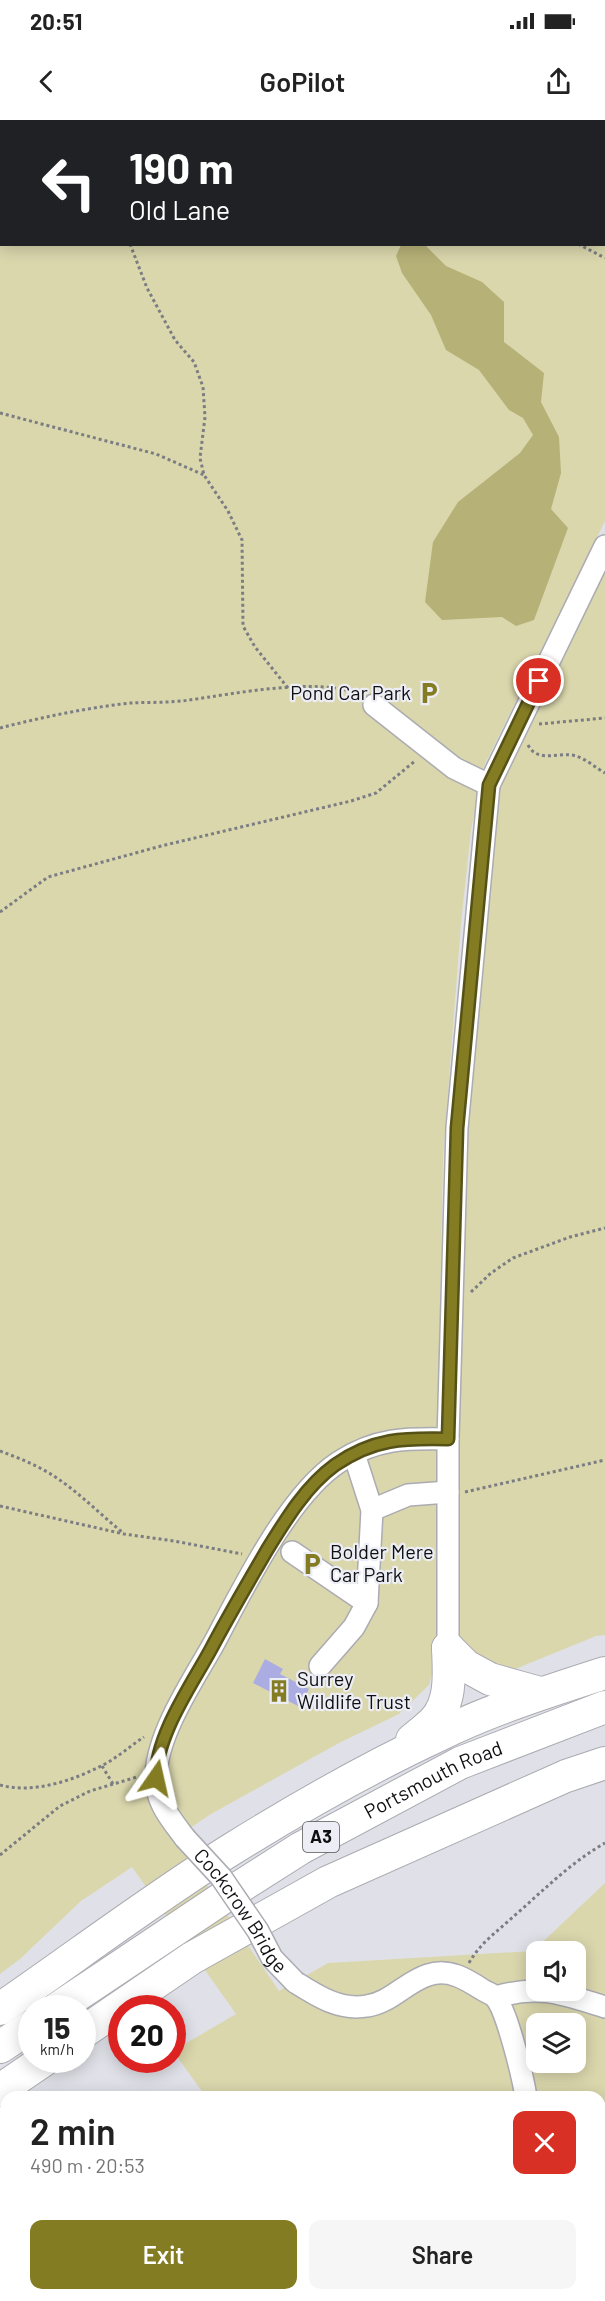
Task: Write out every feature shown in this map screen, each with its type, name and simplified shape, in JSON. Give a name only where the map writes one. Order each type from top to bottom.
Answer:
[{"type":"highway","points":[[448,1648],[466,1666],[490,1679],[540,1694]]},
{"type":"highway","name":"A3","points":[[389,1760],[436,1719],[446,1698],[450,1676],[448,1648]]},
{"type":"highway","name":"A3","points":[[0,2009],[231,1849],[389,1760],[439,1734],[540,1694],[605,1673]]},
{"type":"highway","name":"Portsmouth Road","points":[[77,1995],[301,1848],[460,1763],[605,1707]]},
{"type":"highway","name":"A3","points":[[96,2023],[192,1958],[328,1882],[566,1776],[605,1763]]},
{"type":"highway","points":[[0,2047],[18,2035]]},
{"type":"highway","points":[[0,2090],[25,2073]]},
{"type":"street","points":[[448,1648],[448,1439],[457,1128],[489,785],[605,546]]},
{"type":"street","points":[[374,705],[454,768],[489,785]]},
{"type":"street","points":[[156,1774],[159,1754],[170,1726],[239,1596],[285,1521],[319,1478],[354,1454],[371,1446],[401,1438],[448,1439]]},
{"type":"street","points":[[320,1666],[354,1627],[367,1603],[372,1510],[354,1454]]},
{"type":"street","points":[[372,1510],[408,1495],[448,1492]]},
{"type":"street","points":[[292,1552],[367,1603]]},
{"type":"street","name":"Cockcrow Bridge","points":[[156,1774],[158,1799],[185,1838],[221,1877],[258,1931],[272,1958],[295,1982],[324,1999],[350,2007],[369,2006],[428,1975],[443,1972],[461,1977]]},
{"type":"street","points":[[461,1977],[495,1997],[513,2041],[525,2091]]},
{"type":"street","points":[[495,1997],[528,1990],[556,1992],[605,2007]]},
{"type":"path","points":[[131,246],[147,288],[175,340],[194,362],[203,387],[205,417],[200,458],[204,475],[228,511],[242,540],[243,626],[255,647],[288,688]]},
{"type":"path","points":[[582,246],[605,258]]},
{"type":"path","points":[[0,413],[156,454],[204,475]]},
{"type":"path","points":[[0,728],[62,712],[288,688],[339,688],[363,696],[374,705]]},
{"type":"path","points":[[520,720],[535,724],[605,718]]},
{"type":"path","points":[[526,742],[531,751],[546,757],[576,756],[605,773]]},
{"type":"path","points":[[0,912],[48,877],[161,846],[376,793],[402,773],[429,747]]},
{"type":"path","points":[[452,1313],[483,1280],[513,1258],[570,1237],[605,1228]]},
{"type":"path","points":[[0,1451],[39,1467],[55,1477],[88,1501],[124,1534]]},
{"type":"path","points":[[448,1492],[471,1491],[605,1460]]},
{"type":"path","points":[[0,1506],[124,1534],[227,1551]]},
{"type":"path","points":[[0,1785],[40,1787],[66,1780],[102,1766],[144,1737],[170,1726]]},
{"type":"path","points":[[102,1766],[113,1784]]},
{"type":"path","points":[[0,1855],[60,1806],[90,1791],[156,1774]]},
{"type":"path","points":[[461,1977],[476,1951],[486,1941],[568,1867],[605,1843]]},
{"type":"shaded area","points":[[0,246],[605,246],[605,521],[483,768],[471,830],[461,923],[443,1157],[437,1473],[439,1648],[429,1685],[399,1714],[339,1743],[211,1814],[175,1838],[279,1991],[328,1963],[526,1951],[526,2001],[586,2001],[586,1941],[544,1941],[605,1883],[605,2091],[202,2091],[186,2069],[186,2043],[236,2014],[132,1867],[81,1901],[20,1959],[0,1974]]},
{"type":"shaded area","points":[[401,246],[426,246],[446,266],[482,282],[504,302],[504,342],[544,373],[541,402],[559,437],[561,473],[551,509],[568,528],[534,620],[516,626],[502,617],[442,620],[425,602],[433,542],[458,502],[520,453],[533,435],[523,418],[509,410],[479,370],[446,350],[431,315],[402,273],[396,256]]},
{"type":"shaded area","points":[[605,565],[605,1635],[596,1636],[508,1672],[475,1657],[457,1641],[458,1412],[464,1155],[494,817],[504,768]]},
{"type":"building","points":[[265,1659],[283,1669],[280,1674],[309,1689],[300,1707],[253,1683]]},
{"type":"place","name":"Pond Car Park","points":[[429,693]]},
{"type":"place","name":"Bolder Mere Car Park","points":[[312,1564]]},
{"type":"place","name":"Surrey Wildlife Trust","points":[[279,1691]]},
{"type":"route","points":[[156,1778],[159,1754],[178,1710],[239,1596],[285,1521],[312,1486],[334,1466],[371,1446],[401,1438],[448,1439],[457,1128],[489,785],[539,681]]}]
